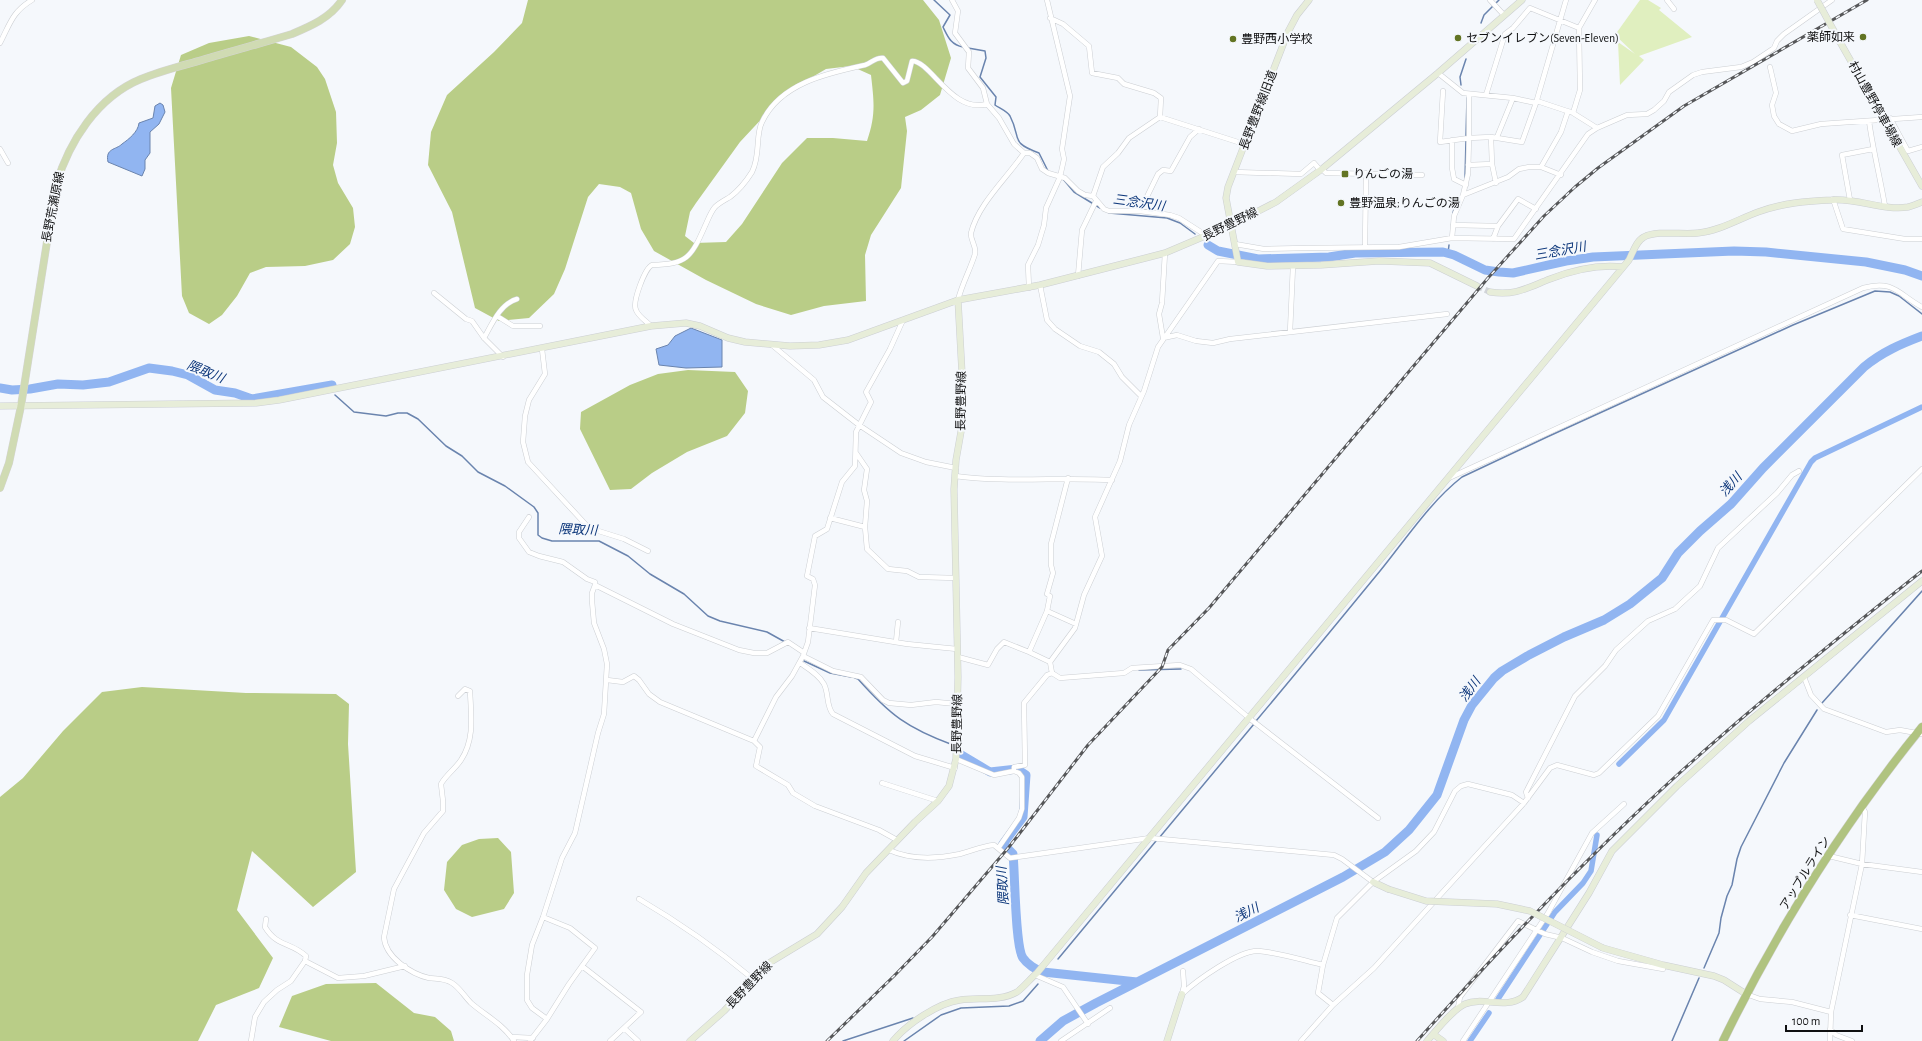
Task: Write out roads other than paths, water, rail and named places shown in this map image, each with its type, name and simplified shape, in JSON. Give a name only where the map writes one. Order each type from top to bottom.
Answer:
[{"type":"highway","name":"アップルライン","points":[[1723,1041],[1746,994],[1774,944],[1829,856],[1862,807],[1920,731]]},
{"type":"main road","name":"長野荒瀬原線","points":[[0,488],[9,463],[21,406],[56,185],[62,163],[94,113],[116,94],[139,80],[292,34],[315,24],[336,10],[342,0]]},
{"type":"street","points":[[0,43],[10,21],[20,7],[32,0]]},
{"type":"street","points":[[952,0],[958,11],[955,33],[969,52],[968,68],[983,88],[987,104],[999,118],[1014,144],[1024,153],[1030,153],[1037,158],[1042,169],[1048,173],[1065,178],[1085,195],[1093,196]]},
{"type":"street","points":[[1029,288],[1028,265],[1038,245],[1044,225],[1046,208],[1060,177],[1064,159],[1062,149],[1070,96],[1050,18],[1047,0]]},
{"type":"street","name":"長野豊野線旧道","points":[[1238,260],[1226,198],[1228,187],[1288,32],[1297,15],[1309,0]]},
{"type":"street","name":"長野豊野線","points":[[690,1041],[724,1011],[769,963],[818,934],[842,907],[866,873],[897,840],[938,801],[950,786],[956,759],[958,657],[955,476],[962,426],[963,405],[958,300],[1029,288],[1165,253],[1231,225],[1276,202],[1321,169],[1438,73],[1522,0]]},
{"type":"street","points":[[1442,91],[1440,142],[1491,136],[1522,142],[1536,102],[1566,0]]},
{"type":"street","points":[[1541,167],[1571,112],[1580,90],[1579,28],[1595,0]]},
{"type":"street","points":[[1667,0],[1674,9]]},
{"type":"street","name":"村山豊野停車場線","points":[[1817,0],[1882,119],[1922,186]]},
{"type":"street","points":[[1235,246],[1264,249],[1365,247],[1399,246],[1452,238],[1514,239],[1588,134],[1597,128],[1628,116],[1647,114],[1651,112],[1664,101],[1670,92],[1693,75],[1702,72],[1741,67],[1753,62],[1774,48],[1777,41],[1784,34],[1832,0]]},
{"type":"street","points":[[1491,1],[1504,15]]},
{"type":"street","points":[[1486,95],[1505,34],[1513,28],[1530,8],[1561,19],[1579,28]]},
{"type":"street","points":[[1050,18],[1063,24],[1089,46],[1092,73],[1118,78],[1124,84],[1154,93],[1161,98],[1160,117]]},
{"type":"street","points":[[650,326],[636,310],[634,303],[647,270],[652,265],[676,263],[690,255],[713,209],[731,196],[752,172],[758,155],[759,129],[763,119],[780,98],[794,89],[826,74],[867,64],[877,57],[884,58],[903,83],[907,81],[912,61],[915,61],[927,70],[942,86],[961,99],[970,104],[981,106],[987,104]]},
{"type":"street","points":[[1770,67],[1776,93],[1772,105],[1774,116],[1779,124],[1788,130],[1792,131],[1821,124],[1890,118],[1922,117]]},
{"type":"street","points":[[1438,73],[1463,93],[1536,102],[1571,112],[1597,128]]},
{"type":"street","points":[[1452,238],[1454,216],[1463,195],[1468,165],[1469,94]]},
{"type":"street","points":[[1497,137],[1512,98]]},
{"type":"street","points":[[1160,117],[1244,144]]},
{"type":"street","points":[[1078,276],[1082,230],[1095,203],[1093,196],[1103,167],[1118,153],[1129,138],[1160,117]]},
{"type":"street","points":[[1890,118],[1908,151],[1922,147]]},
{"type":"street","points":[[1869,121],[1872,149],[1880,176],[1885,206]]},
{"type":"street","points":[[1140,211],[1158,174],[1163,170],[1171,171],[1190,137],[1199,129]]},
{"type":"street","points":[[1491,136],[1492,164],[1496,183]]},
{"type":"street","points":[[1452,140],[1452,168],[1454,179],[1464,185]]},
{"type":"street","points":[[0,149],[8,163]]},
{"type":"street","points":[[1850,200],[1842,155],[1872,149]]},
{"type":"street","points":[[0,406],[40,407],[256,403],[279,400],[503,357],[650,326],[686,323],[700,326],[728,338],[772,345],[818,345],[848,340],[958,300],[961,286],[968,273],[976,251],[971,234],[982,210],[1024,153]]},
{"type":"street","points":[[1234,172],[1301,174],[1314,163],[1326,173],[1422,175]]},
{"type":"street","points":[[1468,165],[1492,164]]},
{"type":"street","points":[[1463,195],[1496,183],[1519,169],[1541,167],[1561,174]]},
{"type":"street","points":[[1365,247],[1366,173]]},
{"type":"street","points":[[1493,239],[1498,226],[1518,199],[1536,209]]},
{"type":"street","points":[[1834,200],[1843,229],[1905,239],[1922,239]]},
{"type":"street","points":[[893,1041],[903,1031],[945,1003],[960,1000],[1003,997],[1017,992],[1036,974],[1629,260],[1639,241],[1650,235],[1699,233],[1713,230],[1759,211],[1782,204],[1850,200],[1885,206],[1907,207],[1922,202]]},
{"type":"street","points":[[1095,203],[1109,211],[1140,211],[1160,213],[1179,218],[1207,236]]},
{"type":"street","points":[[1454,225],[1498,226]]},
{"type":"street","points":[[1163,338],[1159,314],[1162,303],[1165,253]]},
{"type":"street","points":[[1378,818],[1249,718],[1191,669],[1180,665],[1132,668],[1124,673],[1060,678],[1052,673],[1050,662],[1076,624],[1084,595],[1102,556],[1094,517],[1120,461],[1129,425],[1152,369],[1158,347],[1163,338],[1172,330],[1201,283],[1218,261],[1238,260],[1267,266],[1379,261],[1430,263],[1477,286]]},
{"type":"street","points":[[1290,332],[1293,266]]},
{"type":"street","points":[[1490,292],[1513,293],[1579,270],[1602,266],[1623,267]]},
{"type":"street","points":[[1040,285],[1047,320],[1055,329],[1080,346],[1099,352],[1114,364],[1122,377],[1141,396]]},
{"type":"street","points":[[1445,480],[1863,288],[1872,286],[1895,288],[1922,307]]},
{"type":"street","points":[[434,293],[466,319],[472,321],[484,338],[503,357]]},
{"type":"street","points":[[484,338],[497,316],[509,301],[517,300]]},
{"type":"street","points":[[1163,338],[1177,335],[1196,341],[1213,343],[1230,339],[1447,314]]},
{"type":"street","points":[[497,316],[513,326],[540,326]]},
{"type":"street","points":[[754,741],[780,690],[788,682],[800,663],[808,642],[815,584],[814,579],[807,576],[815,536],[827,529],[842,482],[855,466],[856,432],[871,402],[866,392],[890,349],[903,320]]},
{"type":"street","points":[[772,345],[814,380],[824,397],[859,425],[901,453],[926,462],[956,468]]},
{"type":"street","points":[[542,349],[545,374],[529,400],[523,425],[526,458],[565,504],[589,528],[624,539],[648,551]]},
{"type":"street","points":[[856,453],[866,469],[864,490],[867,501],[865,528],[867,548],[888,569],[907,571],[919,578],[956,578]]},
{"type":"street","points":[[1301,1041],[1333,1005],[1374,968],[1524,803],[1550,768],[1557,765],[1594,775],[1599,773],[1658,716],[1713,620],[1726,620],[1754,634],[1922,468]]},
{"type":"street","points":[[1528,798],[1526,792],[1575,696],[1605,666],[1616,650],[1648,621],[1675,609],[1700,586],[1718,548],[1777,493],[1792,475],[1799,471]]},
{"type":"street","points":[[955,476],[986,480],[1068,478],[1112,480]]},
{"type":"street","points":[[1029,652],[1047,611],[1050,596],[1047,594],[1053,573],[1051,566],[1052,544],[1068,478]]},
{"type":"street","points":[[529,517],[520,532],[519,538],[529,552],[563,562],[587,579],[595,582],[595,585],[673,624],[739,650],[754,653],[767,653],[788,642],[803,654],[833,671],[861,676],[883,700],[889,703],[911,704],[936,702],[957,704]]},
{"type":"street","points":[[830,518],[865,528]]},
{"type":"street","points":[[1427,1041],[1458,1008],[1466,1004],[1513,1002],[1523,997],[1562,938],[1598,879],[1612,851],[1677,786],[1749,721],[1922,581]]},
{"type":"street","points":[[547,1019],[532,1008],[527,1000],[527,975],[532,945],[543,917],[562,858],[575,833],[598,733],[604,714],[607,664],[604,649],[594,623],[592,593],[595,585]]},
{"type":"street","points":[[1047,611],[1076,624]]},
{"type":"street","points":[[896,642],[898,622]]},
{"type":"street","points":[[809,628],[896,642],[957,649]]},
{"type":"street","points":[[958,657],[988,665],[997,649],[1004,642],[1050,662]]},
{"type":"street","points":[[800,663],[820,678],[825,686],[829,710],[833,714],[916,756],[955,768]]},
{"type":"street","points":[[956,759],[994,775],[1014,770],[1014,767],[1025,765],[1024,703],[1047,675],[1052,673]]},
{"type":"street","points":[[607,680],[623,682],[634,676],[639,680],[649,694],[660,702],[754,741],[760,747],[756,766],[788,785],[793,793],[815,806],[879,830],[897,840]]},
{"type":"street","points":[[1804,677],[1811,695],[1824,709],[1886,732],[1900,730],[1920,731]]},
{"type":"street","points":[[458,696],[466,689],[470,691],[472,735],[461,760],[441,784],[444,801],[442,811],[424,833],[394,888],[384,937],[386,949],[405,966],[417,974],[429,978],[446,980],[453,983],[461,990],[470,1002],[500,1023],[513,1039],[531,1039],[547,1019],[595,948],[570,928],[543,917]]},
{"type":"street","points":[[999,847],[1017,822],[1022,809],[1022,777],[1014,770]]},
{"type":"street","points":[[882,783],[938,801]]},
{"type":"street","points":[[1333,1005],[1318,992],[1323,965],[1337,918],[1373,882],[1416,851],[1434,832],[1455,791],[1461,786],[1468,784],[1512,795],[1524,803]]},
{"type":"street","points":[[1463,1041],[1538,930],[1592,833],[1624,804]]},
{"type":"street","points":[[1830,1041],[1831,1012],[1850,915],[1862,864],[1865,812],[1862,807]]},
{"type":"street","points":[[889,850],[900,855],[916,858],[961,854],[992,845],[999,847],[1013,857],[1150,838],[1334,855],[1344,860],[1373,882],[1388,890],[1426,901],[1497,904],[1530,911],[1603,948],[1663,965],[1714,976],[1724,980],[1746,994],[1760,998],[1792,1002],[1831,1012]]},
{"type":"street","points":[[1829,856],[1862,864],[1922,872]]},
{"type":"street","points":[[639,899],[677,921],[714,947],[753,979]]},
{"type":"street","points":[[1850,915],[1922,929]]},
{"type":"street","points":[[251,1041],[255,1016],[264,1002],[277,990],[292,981],[305,961],[306,956],[302,952],[277,942],[268,933],[265,927],[266,919]]},
{"type":"street","points":[[1458,1008],[1460,997],[1518,921],[1545,934],[1562,938],[1592,952],[1618,961],[1663,969],[1663,965]]},
{"type":"street","points":[[1182,994],[1197,981],[1247,952],[1259,951],[1323,965]]},
{"type":"street","points":[[305,961],[338,978],[364,976],[405,966]]},
{"type":"street","points":[[582,966],[641,1012],[610,1041]]},
{"type":"street","points":[[1167,1041],[1184,986],[1183,970]]},
{"type":"street","points":[[1036,974],[1064,987],[1087,1023]]},
{"type":"street","points":[[1061,1041],[1110,1008]]},
{"type":"street","points":[[624,1028],[638,1041]]},
{"type":"street","points":[[1830,1029],[1836,1035],[1852,1041]]},
{"type":"street","points":[[1433,1034],[1443,1041]]},
{"type":"water","points":[[160,103],[163,105],[165,112],[159,124],[150,132],[150,153],[145,160],[145,169],[142,176],[108,162],[108,154],[130,138],[137,129],[139,123],[153,118],[155,106]]},
{"type":"water","points":[[691,328],[722,340],[722,367],[686,368],[659,365],[656,349],[668,345],[675,336]]},
{"type":"waterway","name":"三念沢川","points":[[934,0],[950,15],[943,27],[948,37],[953,42],[963,47]]},
{"type":"waterway","points":[[1481,23],[1484,15],[1499,0]]},
{"type":"waterway","name":"三念沢川","points":[[968,48],[985,51],[986,58],[980,77],[996,97],[995,105],[1009,114],[1020,143],[1039,153],[1048,171]]},
{"type":"waterway","points":[[1461,85],[1460,77],[1466,59]]},
{"type":"waterway","points":[[1466,136],[1467,98]]},
{"type":"waterway","points":[[1465,178],[1466,140]]},
{"type":"waterway","name":"三念沢川","points":[[1063,179],[1074,192],[1100,208]]},
{"type":"waterway","points":[[1453,213],[1455,205]]},
{"type":"waterway","name":"三念沢川","points":[[1109,213],[1167,218],[1180,223],[1195,234]]},
{"type":"waterway","name":"三念沢川","points":[[1208,245],[1218,251],[1258,259],[1329,257],[1355,253],[1443,252],[1454,255],[1485,270],[1513,273],[1566,261],[1593,257],[1734,251],[1766,252],[1866,262],[1905,270],[1922,276]]},
{"type":"waterway","points":[[1448,253],[1449,245]]},
{"type":"waterway","points":[[1256,721],[1380,571],[1429,509],[1462,477],[1793,325],[1875,291],[1890,292],[1899,296],[1922,314]]},
{"type":"waterway","name":"浅川","points":[[1040,1041],[1063,1021],[1343,877],[1385,852],[1409,830],[1437,795],[1464,720],[1472,705],[1494,678],[1502,671],[1529,655],[1564,637],[1604,620],[1630,604],[1662,578],[1678,553],[1700,531],[1731,504],[1763,468],[1864,367],[1892,349],[1922,336]]},
{"type":"waterway","name":"隈取川","points":[[0,388],[12,390],[30,389],[58,384],[83,385],[109,382],[149,368],[188,375],[215,390],[235,393],[252,399],[332,385]]},
{"type":"waterway","name":"隈取川","points":[[335,395],[354,412],[386,416],[398,413],[407,413],[418,419],[446,446],[462,456],[478,472],[505,486],[534,507],[538,513],[538,535],[542,538],[552,541],[599,541],[628,556],[650,574],[684,594],[708,616],[720,621],[767,632],[785,642]]},
{"type":"waterway","points":[[1619,764],[1664,720],[1811,462],[1815,458],[1922,407]]},
{"type":"waterway","points":[[1822,703],[1922,591]]},
{"type":"waterway","name":"隈取川","points":[[804,661],[830,673],[851,677]]},
{"type":"waterway","points":[[1139,670],[1181,669]]},
{"type":"waterway","name":"隈取川","points":[[855,678],[858,679],[880,702],[900,719],[923,733],[953,745]]},
{"type":"waterway","points":[[1704,968],[1719,933],[1721,918],[1727,896],[1732,885],[1741,847],[1784,763],[1817,710]]},
{"type":"waterway","points":[[1159,838],[1254,724]]},
{"type":"waterway","name":"隈取川","points":[[960,754],[990,772],[1017,769],[1026,775],[1023,817],[1003,844],[1013,854],[1018,940],[1023,958],[1037,970],[1043,972],[1137,982]]},
{"type":"waterway","points":[[1498,999],[1555,912],[1583,883],[1591,871],[1597,835]]},
{"type":"waterway","points":[[1058,959],[1156,841]]},
{"type":"waterway","points":[[1672,1041],[1699,978]]},
{"type":"waterway","points":[[904,1041],[941,1015],[961,1008],[1009,1006],[1023,1001],[1038,984]]},
{"type":"waterway","points":[[1470,1041],[1489,1013]]},
{"type":"waterway","points":[[843,1041],[913,1018]]},
{"type":"tunnel","points":[[1477,286],[1490,292]]},
{"type":"railway","points":[[827,1041],[932,937],[1009,847],[1088,745],[1162,667],[1168,650],[1209,608],[1488,278],[1544,216],[1598,168],[1684,106],[1867,0]]},
{"type":"railway","points":[[1417,1041],[1552,896],[1658,792],[1779,687],[1922,571]]},
{"type":"place","name":"薬師如来","points":[[1863,37]]},
{"type":"place","name":"セブンイレブン(Seven-Eleven)","points":[[1458,38]]},
{"type":"place","name":"豊野西小学校","points":[[1233,39]]},
{"type":"place","name":"りんごの湯","points":[[1345,174]]},
{"type":"place","name":"豊野温泉;りんごの湯","points":[[1341,203]]}]
